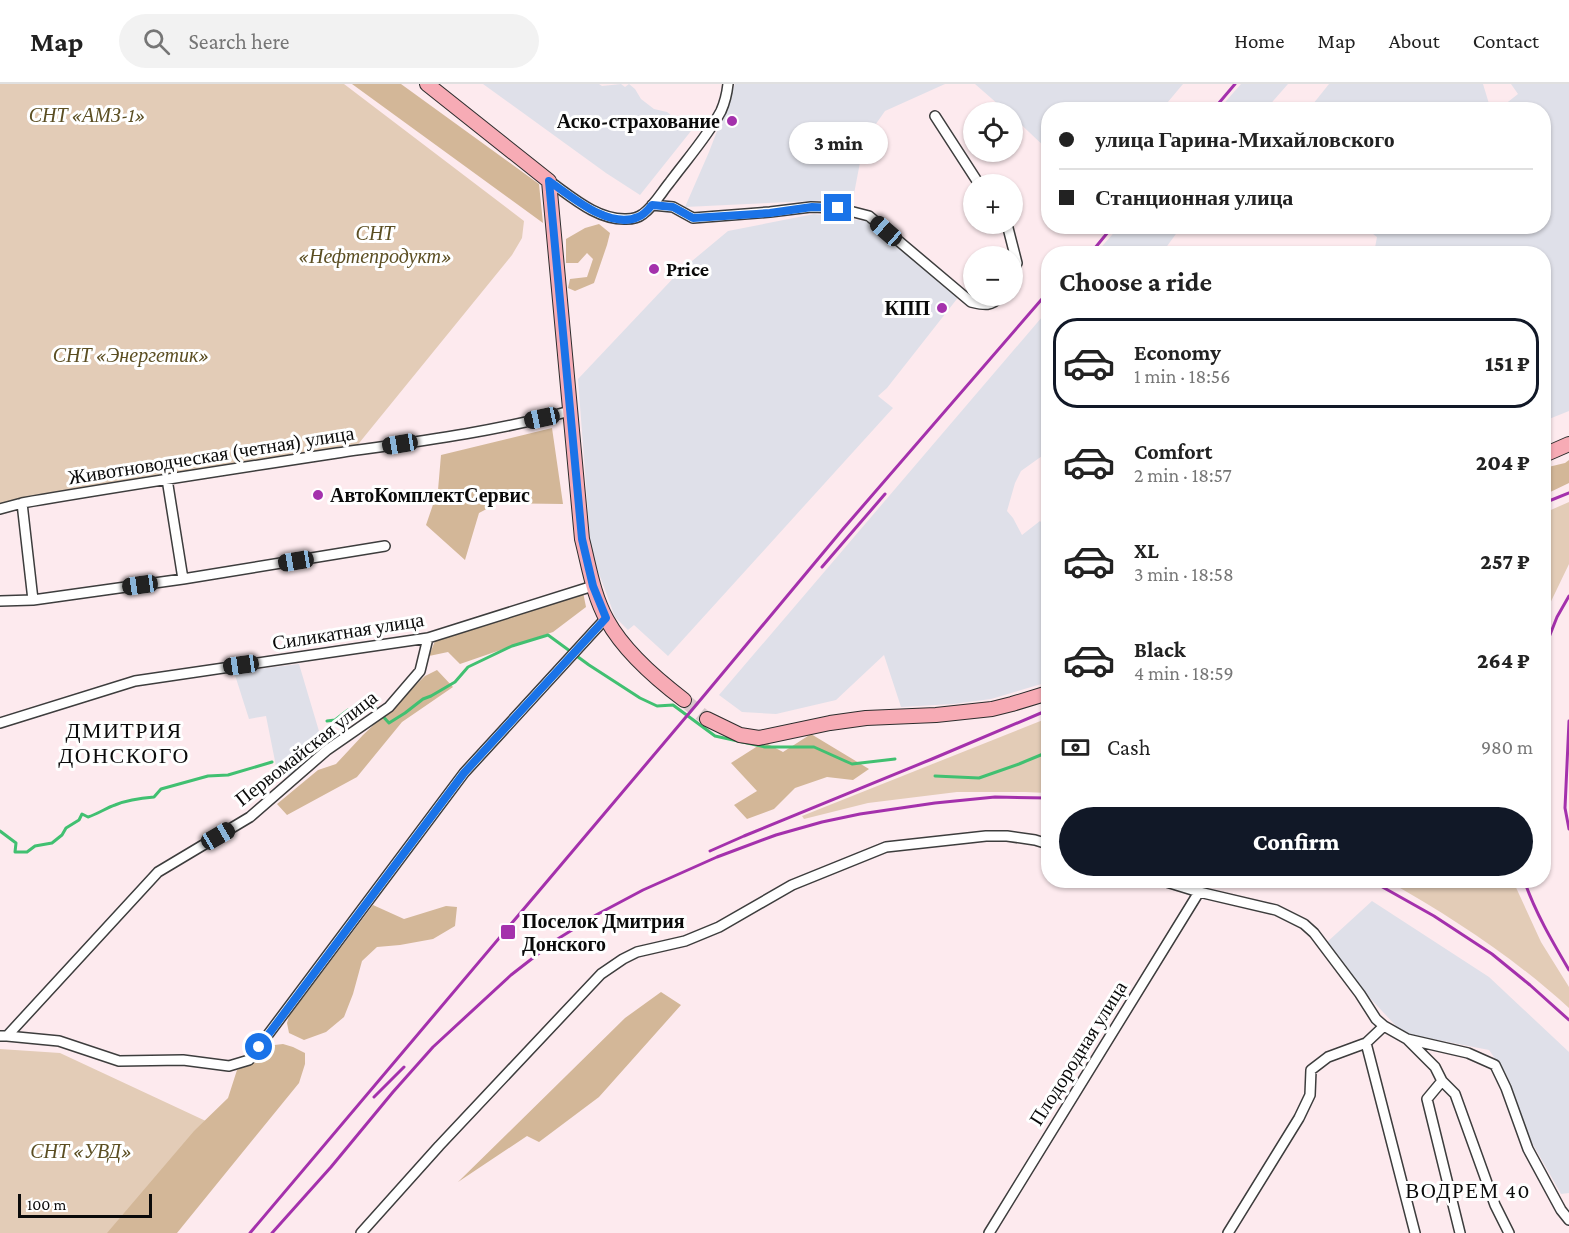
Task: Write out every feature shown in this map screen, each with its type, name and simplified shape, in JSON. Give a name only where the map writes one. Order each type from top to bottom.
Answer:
[{"type":"street","points":[[427,84],[549,181],[589,209],[624,220],[635,219],[643,214],[695,149],[722,110],[728,84]]},
{"type":"street","points":[[935,116],[973,174]]},
{"type":"street","points":[[549,181],[582,539],[593,586],[606,618],[622,642],[642,664],[684,700]]},
{"type":"street","points":[[652,205],[673,207],[693,218],[770,213],[812,207],[838,208],[870,216],[963,296]]},
{"type":"street","name":"Животноводческая (четная) улица","points":[[0,509],[22,503],[167,479],[436,438],[505,426],[570,411]]},
{"type":"street","points":[[1551,452],[1569,444]]},
{"type":"street","points":[[167,479],[183,579]]},
{"type":"street","points":[[22,503],[33,600]]},
{"type":"street","points":[[0,602],[33,600],[183,579],[385,546]]},
{"type":"street","name":"Силикатная улица","points":[[0,723],[135,681],[428,639],[593,586]]},
{"type":"street","points":[[3,1036],[59,1041],[118,1061],[183,1060],[229,1066],[249,1060],[464,773],[606,618]]},
{"type":"street","name":"Первомайская улица","points":[[3,1036],[158,872],[250,817],[327,750],[389,707],[420,671],[428,639]]},
{"type":"street","points":[[707,719],[740,735],[759,738],[866,718],[936,715],[992,708],[1041,695]]},
{"type":"street","points":[[361,1233],[439,1146],[601,974],[623,958],[637,952],[685,941],[719,927],[792,885],[886,847],[986,836],[1026,838],[1041,842]]},
{"type":"street","points":[[1185,888],[1276,910],[1304,924],[1314,933],[1376,1019],[1407,1039],[1435,1067],[1442,1081],[1455,1094],[1495,1205],[1509,1233]]},
{"type":"street","name":"Плодородная улица","points":[[989,1233],[1198,892]]},
{"type":"street","points":[[1228,1233],[1299,1118],[1310,1095],[1311,1070],[1328,1057],[1366,1043],[1384,1026]]},
{"type":"street","points":[[1407,1039],[1468,1053],[1495,1065],[1506,1088],[1528,1149],[1561,1210],[1569,1220]]},
{"type":"street","points":[[1366,1043],[1415,1233]]},
{"type":"street","points":[[1442,1081],[1427,1099],[1460,1233]]},
{"type":"shaded area","points":[[352,84],[401,84],[539,184],[543,223]]},
{"type":"shaded area","points":[[483,84],[599,84],[602,86],[621,84],[625,87],[629,84],[641,99],[654,109],[667,112],[691,131],[640,195]]},
{"type":"shaded area","points":[[735,84],[945,84],[885,111],[871,131],[862,152],[853,199],[685,207]]},
{"type":"shaded area","points":[[975,84],[1183,84],[1168,102],[1041,102],[1041,143],[1023,126],[1023,102],[996,102]]},
{"type":"shaded area","points":[[1241,84],[1288,84],[1272,102],[1225,102]]},
{"type":"shaded area","points":[[1329,84],[1483,84],[1488,102],[1315,102]]},
{"type":"shaded area","points":[[1511,84],[1569,84],[1569,411],[1551,418],[1551,246],[1375,246],[1377,237],[1373,234],[1551,234],[1551,102],[1508,102],[1518,94]]},
{"type":"shaded area","points":[[814,214],[873,222],[960,295],[887,388],[878,396],[893,408],[668,656],[634,625],[628,630],[615,617],[591,552],[578,379],[680,271],[728,231]]},
{"type":"shaded area","points":[[599,224],[610,233],[594,283],[575,291],[568,288],[570,279],[587,277],[593,259],[587,253],[578,263],[566,263],[566,239],[585,228]]},
{"type":"shaded area","points":[[1113,234],[1176,234],[1167,246],[1102,246]]},
{"type":"shaded area","points":[[1041,318],[1041,457],[1021,471],[1007,511],[1022,535],[1041,522],[1041,684],[991,699],[901,707],[884,655],[836,700],[776,714],[742,712],[719,695]]},
{"type":"shaded area","points":[[552,428],[563,504],[498,503],[479,513],[465,560],[426,525],[438,490],[441,455]]},
{"type":"shaded area","points":[[1569,460],[1569,483],[1551,492],[1551,466]]},
{"type":"shaded area","points":[[583,592],[586,607],[553,632],[460,664],[448,652],[429,656],[435,641]]},
{"type":"shaded area","points":[[299,664],[324,748],[294,775],[278,776],[266,716],[249,719],[234,672]]},
{"type":"shaded area","points":[[437,670],[453,687],[402,722],[357,777],[287,815],[277,804],[318,770],[336,764],[425,676]]},
{"type":"shaded area","points":[[811,734],[869,769],[853,780],[827,777],[795,788],[774,809],[747,819],[734,805],[757,791],[731,763],[764,742],[783,752]]},
{"type":"shaded area","points":[[1372,901],[1489,977],[1569,1052],[1569,1193],[1561,1194],[1531,1141],[1507,1076],[1489,1050],[1407,1034],[1396,1026],[1368,996],[1325,944]]},
{"type":"shaded area","points":[[373,905],[404,919],[446,906],[457,907],[455,926],[433,939],[377,947],[362,961],[344,1017],[326,1032],[304,1040],[289,1033],[287,1023],[289,1016]]},
{"type":"shaded area","points":[[661,992],[681,1005],[599,1097],[539,1142],[527,1136],[458,1182],[625,1018]]},
{"type":"shaded area","points":[[283,1044],[305,1053],[305,1064],[299,1083],[177,1233],[107,1233],[194,1131],[228,1098],[237,1070],[255,1061],[266,1046]]},
{"type":"green space","points":[[0,84],[344,84],[524,221],[522,238],[512,255],[351,453],[0,508]]},
{"type":"green space","points":[[1569,502],[1569,564],[1551,601],[1551,510]]},
{"type":"green space","points":[[1041,721],[1041,793],[957,792],[868,803],[804,819],[802,816]]},
{"type":"green space","points":[[1400,888],[1516,888],[1541,942],[1569,987],[1569,1008],[1548,989],[1482,939]]},
{"type":"green space","name":"СНТ «УВД»","points":[[0,1049],[60,1053],[238,1136],[160,1233],[0,1233]]},
{"type":"waterway","points":[[327,721],[335,720],[348,710],[354,710],[369,701],[389,723],[423,699],[455,682],[468,667],[512,646],[548,635],[640,698],[657,706],[673,705],[715,736],[765,747],[814,747],[852,764],[895,759]]},
{"type":"waterway","points":[[935,776],[979,778],[1041,755]]},
{"type":"waterway","points":[[0,831],[16,843],[15,852],[27,852],[35,846],[52,843],[62,835],[66,828],[79,820],[82,814],[88,817],[124,802],[154,797],[161,789],[208,776],[228,775],[272,762]]},
{"type":"tunnel","points":[[684,700],[707,719]]},
{"type":"railway","points":[[1220,102],[1235,84]]},
{"type":"railway","points":[[1097,246],[1106,234]]},
{"type":"railway","points":[[250,1233],[843,529],[1041,300]]},
{"type":"railway","points":[[1551,500],[1569,493]]},
{"type":"railway","points":[[822,567],[885,494]]},
{"type":"railway","points":[[1551,632],[1569,596]]},
{"type":"railway","points":[[710,851],[1041,713]]},
{"type":"railway","points":[[1569,721],[1565,808],[1569,829]]},
{"type":"railway","points":[[272,1233],[433,1047],[511,975],[556,940],[596,915],[643,890],[717,857],[776,835],[822,822],[935,803],[995,797],[1041,798]]},
{"type":"railway","points":[[1384,888],[1434,916],[1492,954],[1569,1020]]},
{"type":"railway","points":[[1527,888],[1569,970]]},
{"type":"railway","points":[[374,1097],[404,1067]]},
{"type":"place","name":"Аско-страхование","points":[[732,121]]},
{"type":"place","name":"Price","points":[[654,269]]},
{"type":"place","name":"КПП","points":[[942,308]]},
{"type":"place","name":"АвтоКомплектСервис","points":[[318,495]]},
{"type":"place","name":"Поселок Дмитрия Донского","points":[[508,932]]},
{"type":"district","name":"ДМИТРИЯ ДОНСКОГО","points":[[124,742]]},
{"type":"district","name":"ВОДРЕМ 40","points":[[1468,1191]]},
{"type":"route","points":[[259,1047],[464,773],[606,618],[593,586],[582,539],[549,181],[589,209],[607,217],[624,220],[635,219],[652,205],[673,207],[693,218],[770,213],[812,207],[838,208]]},
{"type":"park label","name":"СНТ «АМЗ-1»","points":[[87,115]]},
{"type":"park label","name":"СНТ «Нефтепродукт»","points":[[375,244]]},
{"type":"park label","name":"СНТ «Энергетик»","points":[[131,355]]}]
